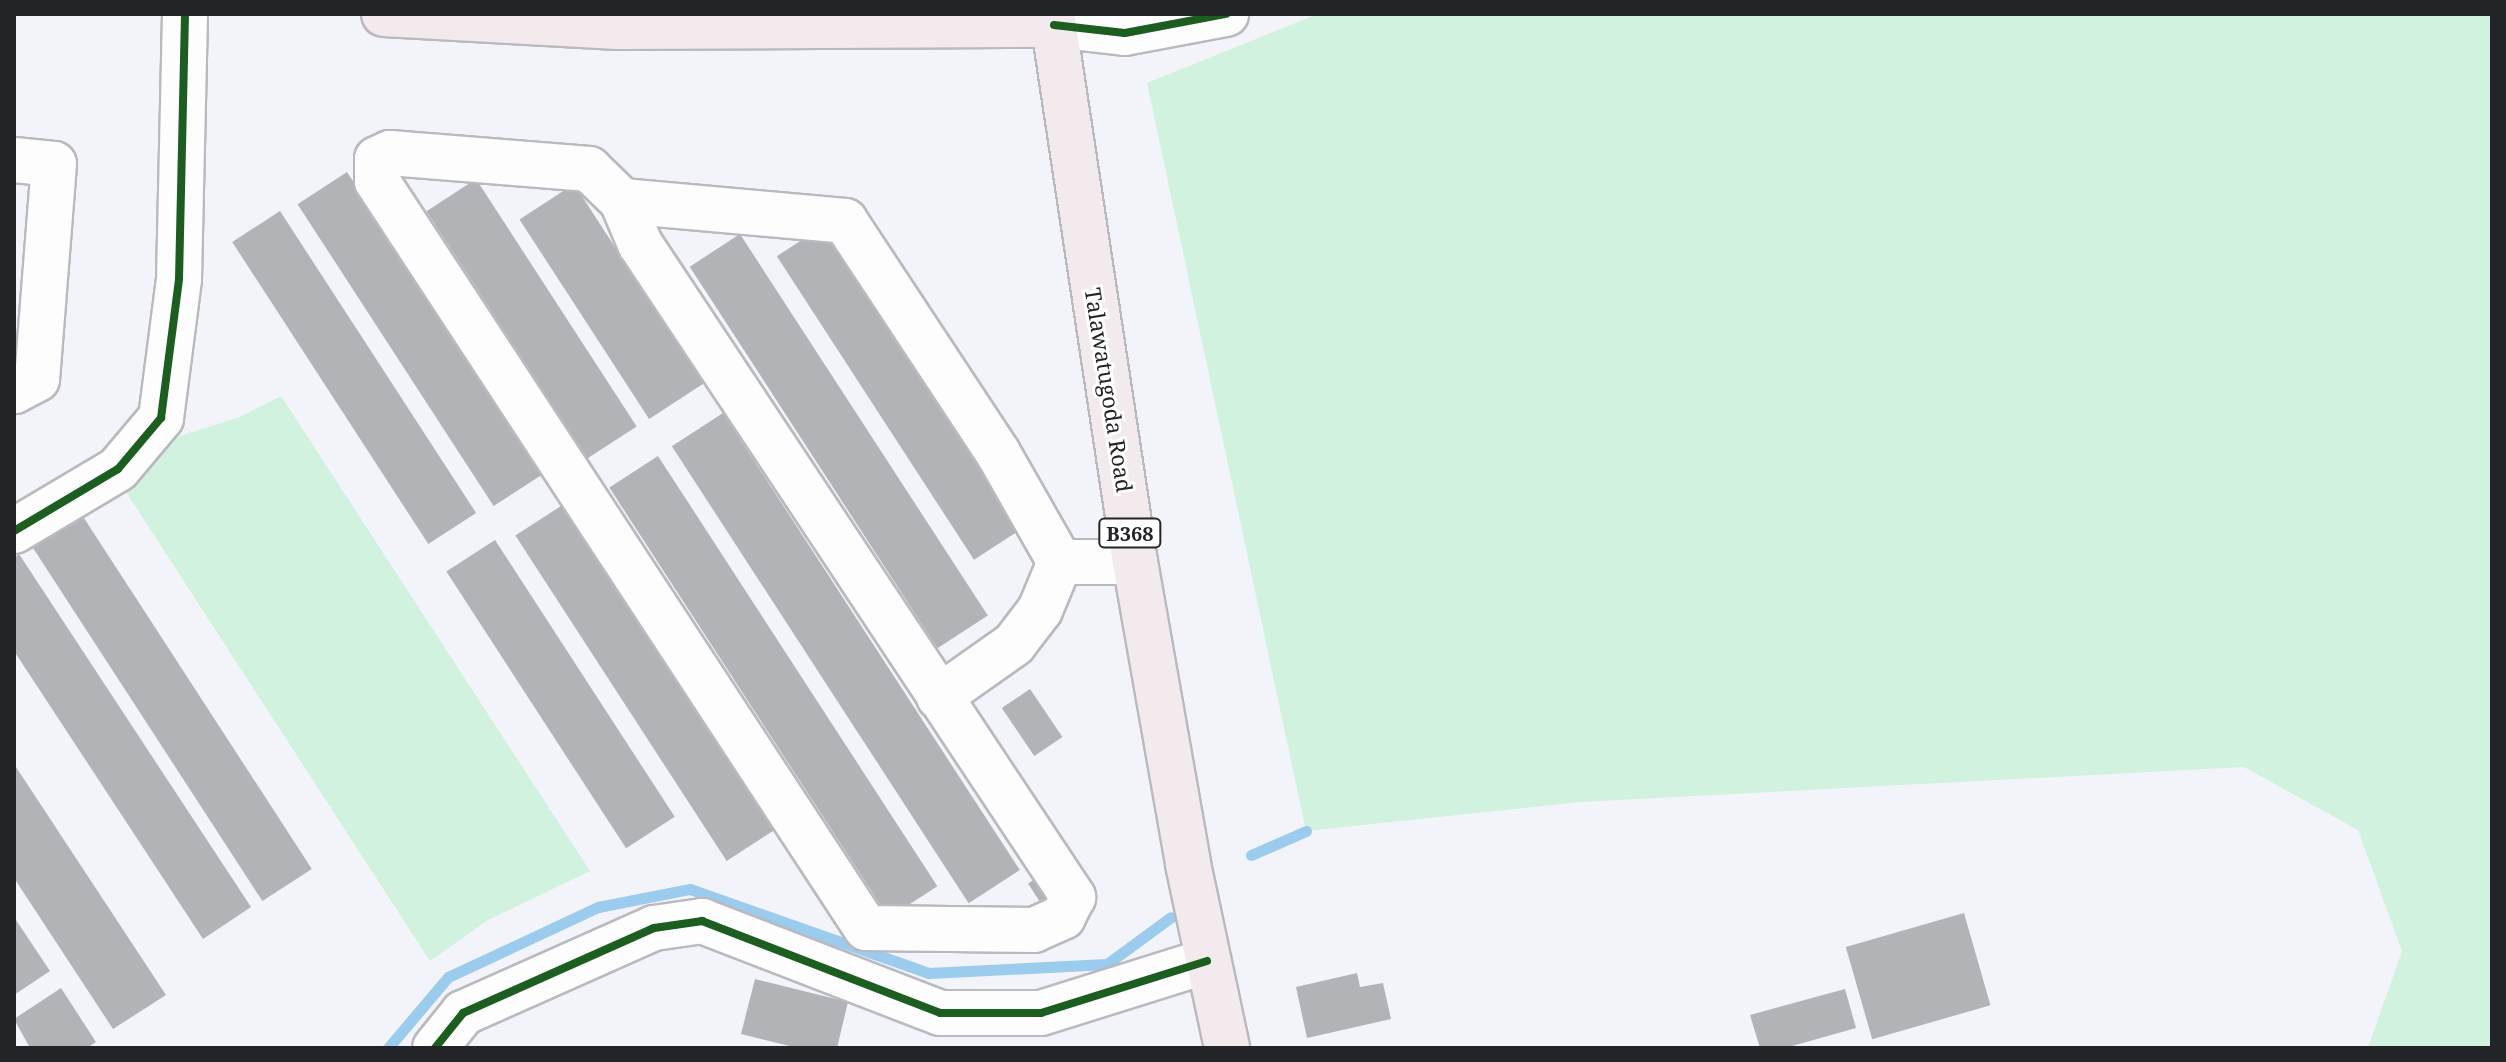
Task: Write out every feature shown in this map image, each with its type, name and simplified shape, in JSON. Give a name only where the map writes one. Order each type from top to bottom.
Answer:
[{"type":"main road","points":[[384,14],[618,27],[1053,19]]},
{"type":"main road","name":"Talawatugoda Road","points":[[1053,19],[1135,562],[1207,961],[1227,1048]]},
{"type":"street","points":[[14,531],[118,469],[161,418],[179,279],[185,14]]},
{"type":"street","points":[[1053,19],[1125,33],[1226,14]]},
{"type":"street","points":[[390,153],[589,169],[622,201],[640,244],[1073,897],[1063,917],[1034,930],[866,928],[377,181],[377,159],[390,153]]},
{"type":"street","points":[[14,160],[54,164],[37,379],[14,391]]},
{"type":"street","points":[[622,201],[845,221],[998,453],[1060,562]]},
{"type":"street","points":[[1060,562],[1135,562]]},
{"type":"street","points":[[939,697],[1014,644],[1040,610],[1060,562]]},
{"type":"street","points":[[435,1048],[463,1013],[654,928],[702,921],[940,1013],[1041,1013],[1207,961]]},
{"type":"green space","points":[[1318,14],[2492,14],[2492,1048],[2368,1048],[2402,951],[2358,830],[2244,767],[1580,802],[1306,831],[1147,83]]},
{"type":"green space","points":[[281,396],[590,871],[488,920],[430,961],[119,481],[180,436],[240,417]]},
{"type":"building","points":[[347,172],[543,474],[494,506],[298,204]]},
{"type":"building","points":[[476,179],[637,426],[587,459],[427,211]]},
{"type":"building","points":[[574,184],[704,384],[649,419],[519,219]]},
{"type":"building","points":[[280,211],[476,513],[428,544],[232,242]]},
{"type":"building","points":[[828,223],[1025,527],[974,560],[777,256]]},
{"type":"building","points":[[740,234],[988,616],[937,648],[690,267]]},
{"type":"building","points":[[723,413],[1020,870],[969,903],[672,446]]},
{"type":"building","points":[[658,456],[937,886],[889,918],[609,488]]},
{"type":"building","points":[[564,504],[775,829],[727,861],[515,536]]},
{"type":"building","points":[[82,515],[312,869],[262,901],[33,547]]},
{"type":"building","points":[[495,540],[675,817],[626,848],[446,572]]},
{"type":"building","points":[[19,554],[251,907],[203,939],[14,651],[14,558]]},
{"type":"building","points":[[1030,689],[1062,737],[1034,756],[1002,708]]},
{"type":"building","points":[[14,764],[166,995],[113,1029],[14,878]]},
{"type":"building","points":[[1049,870],[1066,896],[1045,910],[1028,884]]},
{"type":"building","points":[[1964,913],[1990,1005],[1872,1039],[1846,947]]},
{"type":"building","points":[[14,917],[50,971],[14,995]]},
{"type":"building","points":[[1357,973],[1360,987],[1383,983],[1391,1019],[1307,1038],[1296,987]]},
{"type":"building","points":[[755,979],[848,1002],[837,1048],[798,1048],[741,1034]]},
{"type":"building","points":[[61,988],[96,1042],[87,1048],[30,1048],[14,1019]]},
{"type":"building","points":[[1845,989],[1856,1028],[1785,1048],[1760,1048],[1750,1015]]},
{"type":"waterway","points":[[1251,855],[1306,831]]},
{"type":"waterway","points":[[388,1048],[448,977],[598,907],[690,889],[929,973],[1107,964],[1171,917]]},
{"type":"cycle path","points":[[14,531],[118,469],[161,418],[179,279],[185,14]]},
{"type":"cycle path","points":[[1054,25],[1125,33],[1226,14]]},
{"type":"cycle path","points":[[435,1048],[463,1013],[654,928],[702,921],[940,1013],[1041,1013],[1207,961]]}]
